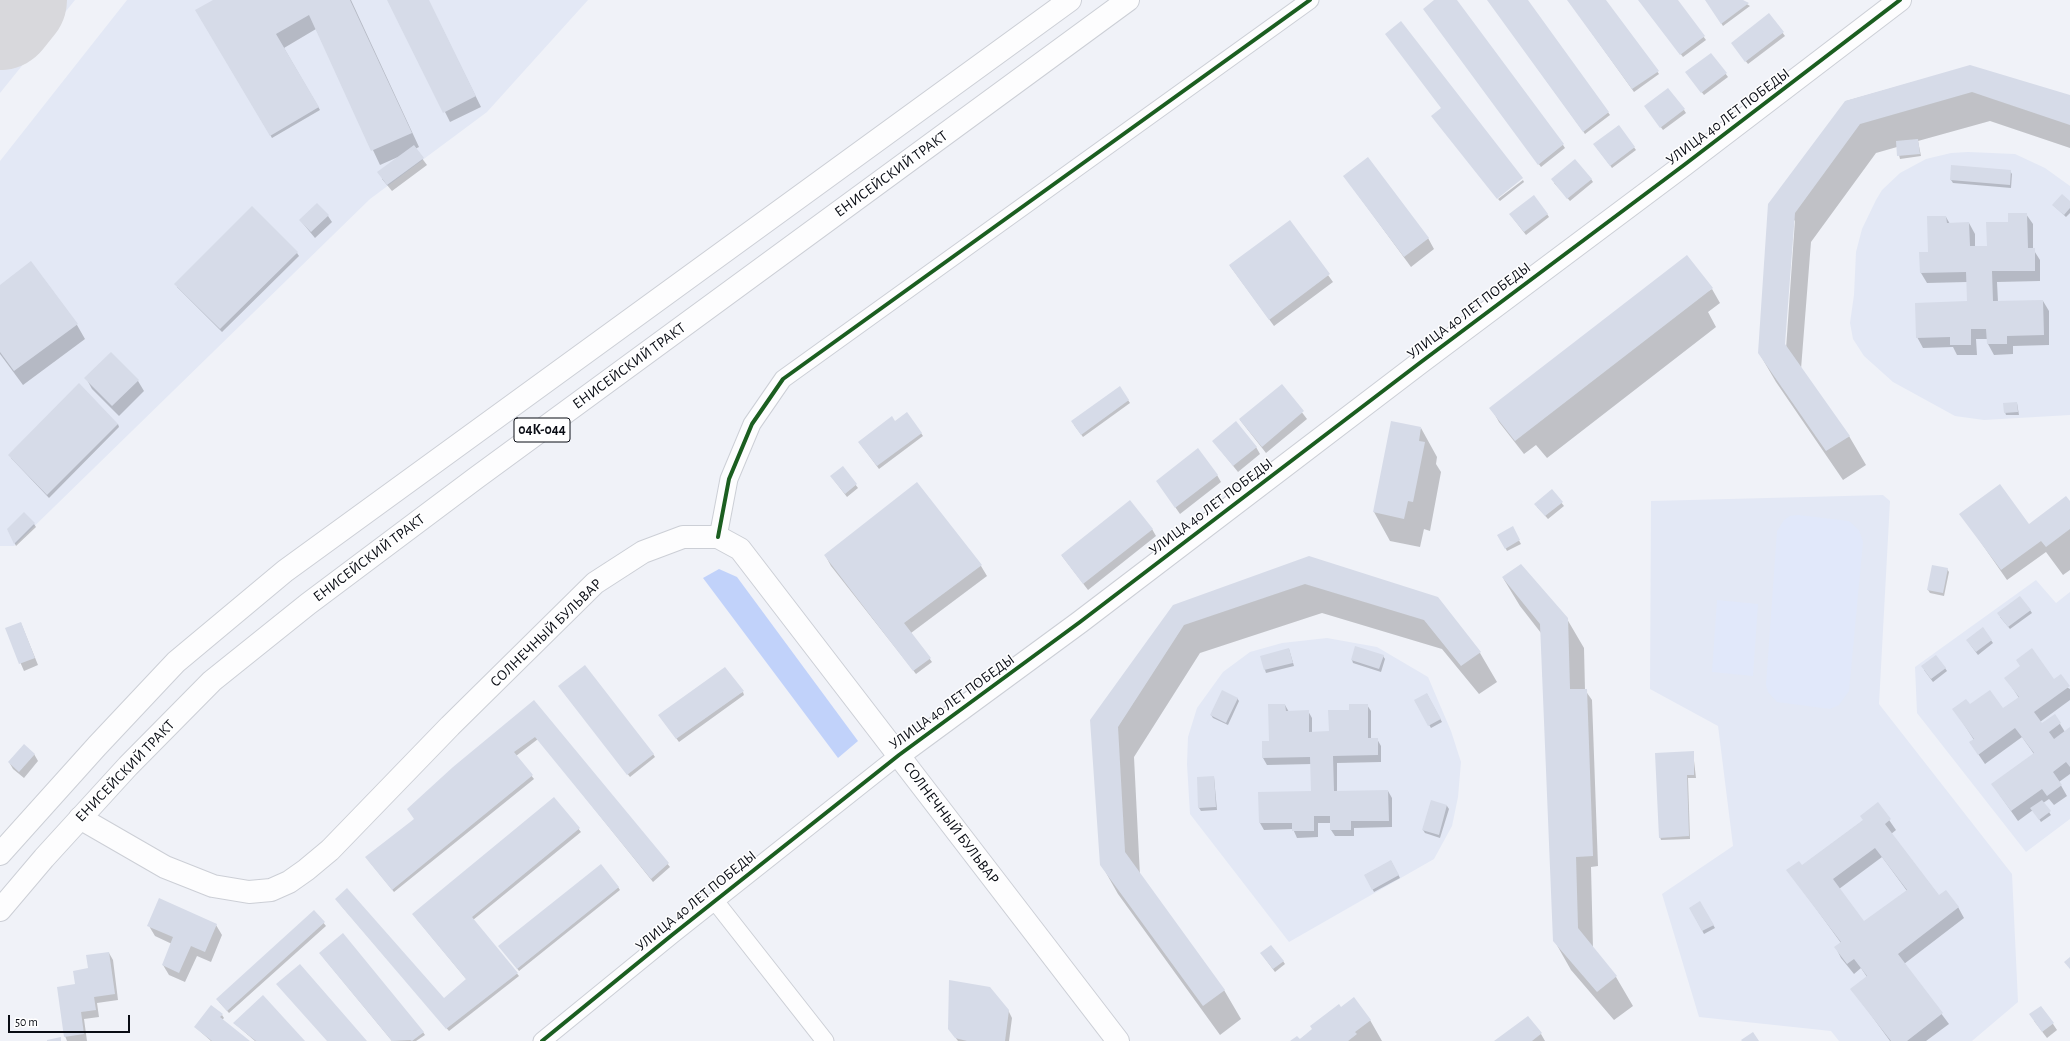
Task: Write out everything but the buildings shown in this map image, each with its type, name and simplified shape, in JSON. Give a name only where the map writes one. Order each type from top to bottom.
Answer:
[{"type":"main road","name":"04К-044","points":[[0,854],[96,746],[176,662],[285,571],[1070,0]]},
{"type":"main road","name":"ЕНИСЕЙСКИЙ ТРАКТ","points":[[0,910],[80,818],[128,766],[212,681],[308,604],[489,469],[1128,0]]},
{"type":"main road","name":"УЛИЦА 40 ЛЕТ ПОБЕДЫ","points":[[899,755],[1080,622],[1421,362],[1684,166],[1900,0]]},
{"type":"main road","name":"СОЛНЕЧНЫЙ БУЛЬВАР","points":[[80,818],[164,867],[213,886],[248,892],[271,890],[306,870],[330,850],[450,726],[595,583],[643,552],[683,536],[718,537],[740,549],[1118,1041]]},
{"type":"street","points":[[718,537],[728,479],[752,424],[784,379],[1310,0]]},
{"type":"street","name":"УЛИЦА 40 ЛЕТ ПОБЕДЫ","points":[[542,1041],[899,755]]},
{"type":"street","points":[[715,901],[825,1041]]},
{"type":"shaded area","points":[[0,0],[75,0],[0,93]]},
{"type":"shaded area","points":[[127,0],[588,0],[487,112],[370,199],[14,546],[0,546],[0,161]]},
{"type":"shaded area","points":[[1968,152],[2015,154],[2045,168],[2070,186],[2070,415],[1984,420],[1955,416],[1893,382],[1864,356],[1853,339],[1850,323],[1854,295],[1856,252],[1862,229],[1882,190],[1900,173],[1926,159],[1951,153]]},
{"type":"shaded area","points":[[1883,495],[1890,501],[1879,704],[2012,874],[2018,1002],[1972,1041],[1839,1041],[1831,1031],[1699,1017],[1662,894],[1733,846],[1718,726],[1650,689],[1651,501]]},
{"type":"shaded area","points":[[1798,515],[1849,521],[1859,530],[1863,542],[1849,691],[1839,705],[1830,709],[1777,702],[1768,692],[1766,685],[1777,531],[1784,520],[1790,516]]},
{"type":"shaded area","points":[[719,569],[737,577],[858,741],[838,758],[703,578]]},
{"type":"shaded area","points":[[2036,580],[2056,603],[2070,592],[2070,819],[2026,852],[1917,713],[1915,667]]},
{"type":"shaded area","points":[[1717,600],[1758,604],[1753,676],[1712,672]]},
{"type":"shaded area","points":[[1327,638],[1377,647],[1428,677],[1451,731],[1461,762],[1458,797],[1452,826],[1434,859],[1289,942],[1190,814],[1187,764],[1188,737],[1197,708],[1223,672],[1250,652],[1282,643]]},
{"type":"runway","points":[[0,15],[12,0]]},
{"type":"cycle path","points":[[718,537],[729,479],[752,424],[783,379],[1310,0]]},
{"type":"cycle path","points":[[542,1041],[672,935],[899,755],[1080,622],[1900,0]]}]
